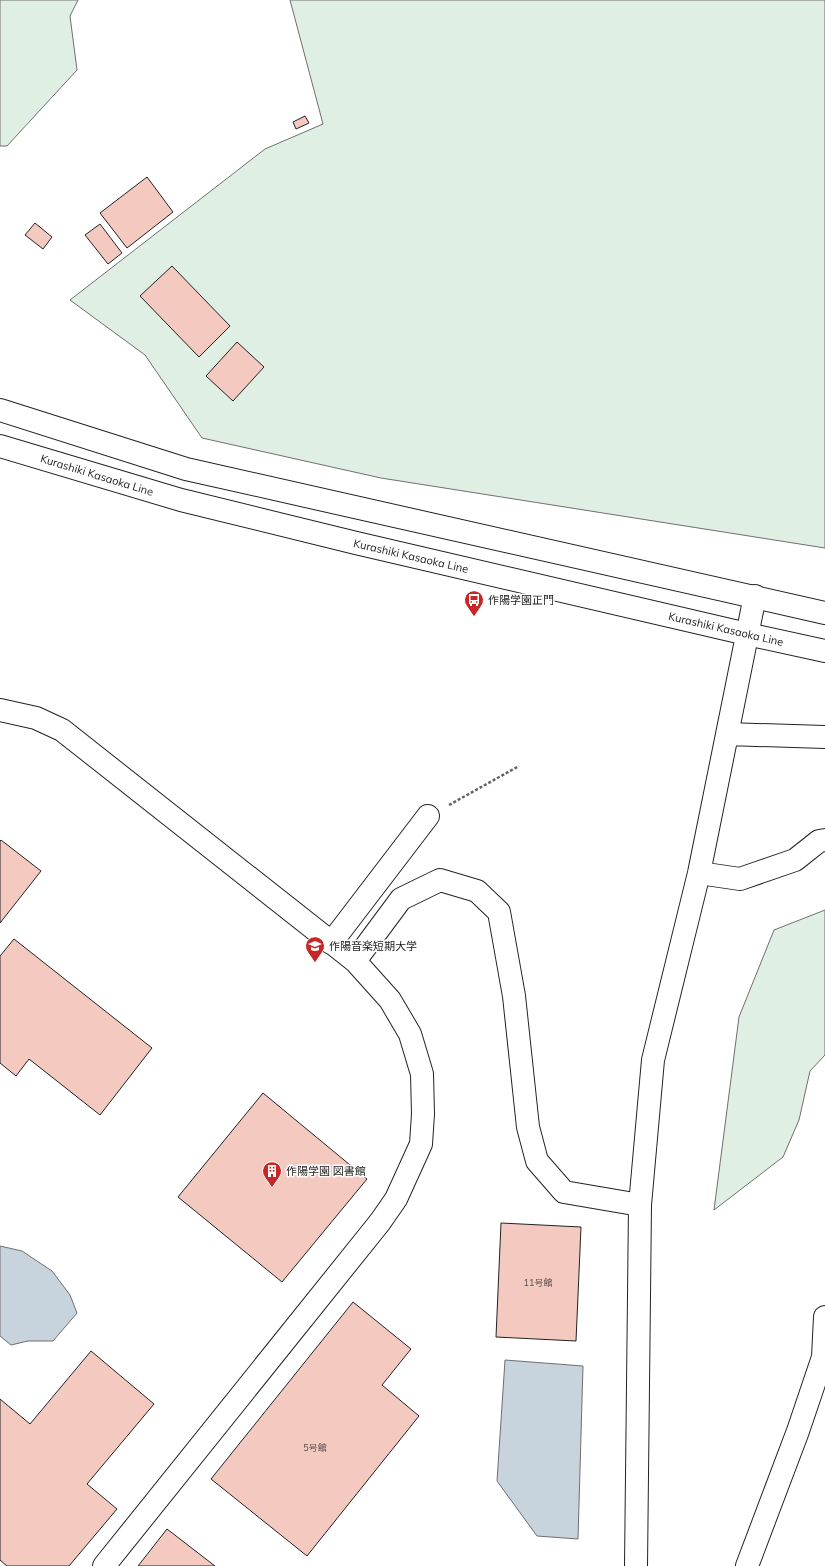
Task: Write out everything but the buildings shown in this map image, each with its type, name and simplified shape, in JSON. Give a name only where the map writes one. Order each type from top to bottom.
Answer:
[{"type":"main road","points":[[0,410],[186,469],[825,613]]},
{"type":"main road","name":"Kurashiki Kasaoka Line","points":[[0,446],[181,500],[825,651]]},
{"type":"main road","points":[[636,1566],[640,1205],[653,1060],[699,873],[755,596]]},
{"type":"main road","points":[[0,710],[36,718],[62,730],[355,961],[390,1000],[410,1034],[422,1074],[423,1114],[421,1144],[396,1199],[380,1222],[104,1566]]},
{"type":"main road","points":[[727,734],[825,737]]},
{"type":"main road","points":[[331,943],[428,816]]},
{"type":"main road","points":[[699,873],[740,879],[795,860],[818,841],[825,840]]},
{"type":"main road","points":[[355,961],[401,899],[440,880],[477,891],[499,912],[514,996],[528,1127],[537,1161],[564,1192],[640,1205]]},
{"type":"main road","points":[[747,1566],[798,1431],[823,1357],[825,1317]]},
{"type":"path","points":[[428,816],[519,766]]},
{"type":"green space","points":[[0,0],[78,0],[70,16],[77,70],[7,146],[0,146]]},
{"type":"green space","points":[[290,0],[825,0],[825,548],[381,478],[202,438],[145,355],[70,300],[265,149],[323,124]]},
{"type":"green space","points":[[825,910],[825,1055],[810,1071],[799,1120],[783,1157],[714,1210],[739,1017],[774,930]]},
{"type":"shaded area","points":[[0,1246],[22,1251],[52,1271],[70,1295],[77,1313],[53,1341],[28,1341],[11,1345],[0,1336]]},
{"type":"shaded area","points":[[505,1360],[583,1366],[578,1539],[537,1536],[497,1481]]},
{"type":"place","name":"作陽学園正門","points":[[474,617]]},
{"type":"place","name":"作陽音楽短期大学","points":[[315,963]]},
{"type":"place","name":"作陽学園 図書館","points":[[272,1188]]}]
